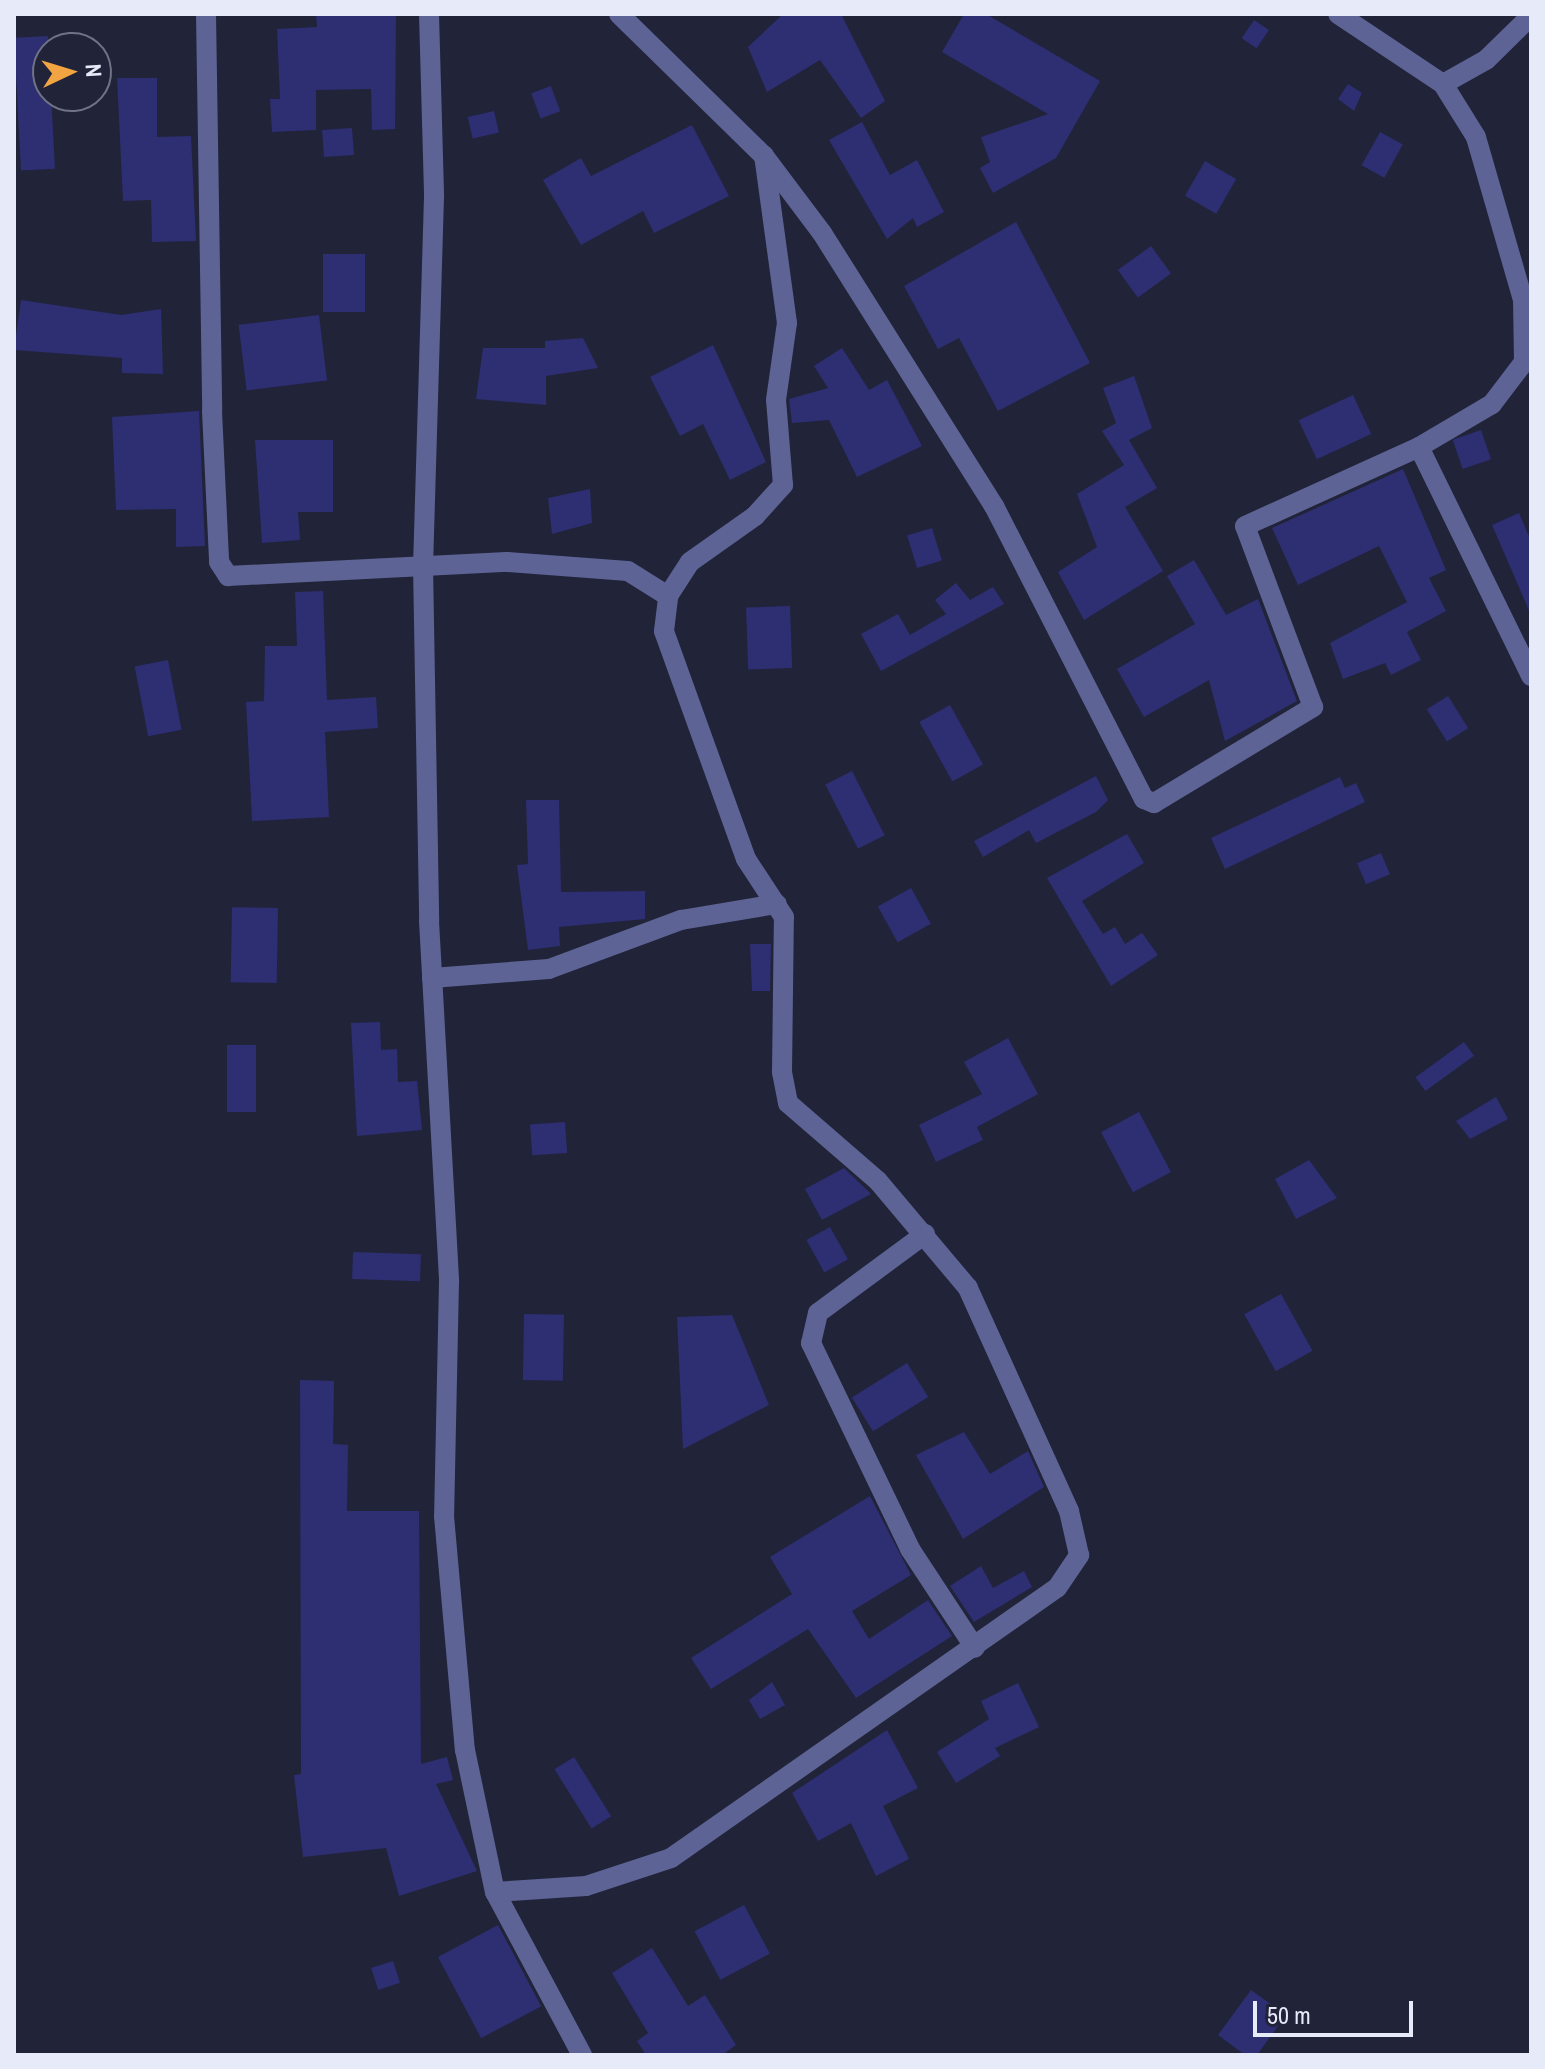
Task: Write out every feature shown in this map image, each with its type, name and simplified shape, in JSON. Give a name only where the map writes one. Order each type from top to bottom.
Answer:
[{"type":"street","points":[[206,14],[219,562],[228,576],[243,579],[423,565],[605,567],[628,571],[668,596]]},
{"type":"street","points":[[429,14],[434,197],[423,565],[432,978],[449,1282],[444,1516],[465,1750],[495,1892],[582,2055]]},
{"type":"street","points":[[619,14],[764,156],[873,308],[994,506],[1144,799],[1165,801],[1313,707],[1245,526],[1419,447],[1513,384],[1528,331],[1476,137],[1443,84],[1338,14]]},
{"type":"street","points":[[1443,84],[1486,60],[1531,16]]},
{"type":"street","points":[[495,1892],[586,1886],[671,1858],[975,1648],[1074,1572],[1078,1536],[968,1288],[925,1234],[788,1103],[782,1072],[787,932],[777,904],[746,859],[664,631],[668,596],[690,562],[755,516],[783,485],[776,400],[787,323],[764,156]]},
{"type":"street","points":[[1419,447],[1531,676]]},
{"type":"street","points":[[432,978],[549,969],[681,920],[777,904]]},
{"type":"street","points":[[925,1234],[818,1313],[811,1343],[910,1549],[975,1648]]},
{"type":"building","points":[[316,14],[396,14],[395,129],[372,130],[371,89],[316,90],[316,130],[272,132],[270,99],[280,99],[277,29],[317,27]]},
{"type":"building","points":[[783,14],[841,14],[885,101],[861,118],[820,60],[767,92],[748,47]]},
{"type":"building","points":[[964,14],[986,14],[1100,81],[1056,158],[993,193],[980,168],[990,162],[981,137],[1048,114],[942,52]]},
{"type":"building","points":[[1254,20],[1269,30],[1257,48],[1242,38]]},
{"type":"building","points":[[32,37],[32,112],[52,112],[55,169],[21,171],[14,38]]},
{"type":"building","points":[[117,78],[157,78],[157,137],[191,136],[196,241],[152,242],[151,200],[123,201]]},
{"type":"building","points":[[1348,84],[1362,93],[1354,111],[1338,99]]},
{"type":"building","points":[[551,86],[560,111],[541,119],[531,93]]},
{"type":"building","points":[[494,111],[499,132],[473,139],[468,117]]},
{"type":"building","points":[[862,122],[890,175],[917,160],[944,212],[917,227],[913,218],[887,239],[829,140]]},
{"type":"building","points":[[692,125],[729,196],[654,233],[643,211],[581,245],[543,180],[581,158],[591,176]]},
{"type":"building","points":[[352,128],[354,155],[324,157],[322,130]]},
{"type":"building","points":[[1380,132],[1403,145],[1384,178],[1362,165]]},
{"type":"building","points":[[1205,161],[1236,179],[1216,214],[1185,196]]},
{"type":"building","points":[[1016,222],[1090,363],[998,411],[959,338],[938,349],[904,286]]},
{"type":"building","points":[[1151,246],[1171,274],[1138,298],[1118,270]]},
{"type":"building","points":[[323,254],[365,254],[365,312],[323,312]]},
{"type":"building","points":[[21,300],[121,315],[161,309],[163,374],[122,373],[122,358],[14,350]]},
{"type":"building","points":[[319,315],[327,381],[247,390],[239,325]]},
{"type":"building","points":[[583,338],[598,368],[546,376],[546,405],[476,399],[483,348],[545,348],[545,341]]},
{"type":"building","points":[[713,345],[766,462],[730,480],[703,424],[680,436],[650,377]]},
{"type":"building","points":[[842,348],[869,390],[887,380],[922,446],[857,477],[829,420],[792,423],[789,399],[828,388],[814,366]]},
{"type":"building","points":[[1134,376],[1152,428],[1129,440],[1157,488],[1125,507],[1163,571],[1084,620],[1058,572],[1097,547],[1077,494],[1124,465],[1102,431],[1116,423],[1103,388]]},
{"type":"building","points":[[1353,395],[1371,434],[1317,459],[1299,420]]},
{"type":"building","points":[[199,411],[205,546],[176,547],[176,509],[116,510],[112,417]]},
{"type":"building","points":[[1481,430],[1491,459],[1463,469],[1453,440]]},
{"type":"building","points":[[255,440],[333,440],[333,512],[298,512],[300,540],[262,543]]},
{"type":"building","points":[[1403,469],[1446,570],[1429,578],[1446,611],[1407,632],[1421,660],[1391,675],[1385,663],[1343,679],[1330,643],[1407,602],[1379,546],[1298,585],[1272,528]]},
{"type":"building","points":[[590,489],[592,523],[552,534],[548,498]]},
{"type":"building","points":[[1519,513],[1531,541],[1531,615],[1492,525]]},
{"type":"building","points":[[932,528],[942,561],[917,568],[907,536]]},
{"type":"building","points":[[1194,560],[1226,615],[1258,599],[1297,701],[1225,741],[1209,680],[1144,717],[1117,669],[1195,624],[1167,576]]},
{"type":"building","points":[[956,583],[970,600],[993,587],[1004,604],[881,671],[861,634],[898,614],[910,635],[946,614],[935,600]]},
{"type":"building","points":[[323,591],[327,700],[376,697],[378,728],[325,732],[329,817],[252,821],[246,702],[264,701],[265,646],[297,646],[295,592]]},
{"type":"building","points":[[790,606],[792,668],[748,669],[746,608]]},
{"type":"building","points":[[168,660],[182,730],[148,736],[135,666]]},
{"type":"building","points":[[1448,696],[1468,728],[1447,741],[1427,709]]},
{"type":"building","points":[[950,705],[983,764],[952,781],[919,722]]},
{"type":"building","points":[[852,771],[885,835],[858,849],[825,785]]},
{"type":"building","points":[[1096,776],[1108,800],[1096,812],[1036,843],[1029,830],[983,857],[974,841]]},
{"type":"building","points":[[1340,777],[1345,788],[1356,783],[1365,802],[1225,869],[1211,838]]},
{"type":"building","points":[[526,800],[559,800],[561,892],[645,891],[645,919],[559,927],[560,946],[528,950],[517,865],[528,864]]},
{"type":"building","points":[[1127,834],[1144,863],[1082,901],[1103,934],[1115,927],[1125,944],[1142,933],[1158,955],[1111,986],[1047,878]]},
{"type":"building","points":[[1381,853],[1390,874],[1366,884],[1357,863]]},
{"type":"building","points":[[911,888],[931,924],[898,942],[878,906]]},
{"type":"building","points":[[232,907],[278,908],[277,983],[231,982]]},
{"type":"building","points":[[750,944],[771,944],[770,991],[752,991]]},
{"type":"building","points":[[380,1022],[381,1050],[397,1049],[398,1082],[417,1081],[422,1130],[357,1136],[351,1023]]},
{"type":"building","points":[[1008,1038],[1038,1094],[977,1127],[983,1140],[936,1162],[919,1125],[982,1094],[964,1062]]},
{"type":"building","points":[[1464,1042],[1474,1056],[1425,1091],[1415,1077]]},
{"type":"building","points":[[227,1045],[256,1045],[256,1112],[227,1112]]},
{"type":"building","points":[[1496,1097],[1508,1119],[1470,1139],[1456,1121]]},
{"type":"building","points":[[1139,1112],[1171,1172],[1133,1192],[1101,1132]]},
{"type":"building","points":[[565,1122],[567,1153],[532,1155],[530,1124]]},
{"type":"building","points":[[1309,1160],[1337,1198],[1296,1219],[1275,1179]]},
{"type":"building","points":[[844,1168],[871,1194],[822,1220],[805,1189]]},
{"type":"building","points":[[830,1227],[848,1259],[824,1272],[806,1240]]},
{"type":"building","points":[[353,1252],[421,1254],[420,1281],[352,1279]]},
{"type":"building","points":[[1281,1294],[1313,1351],[1276,1371],[1244,1314]]},
{"type":"building","points":[[524,1314],[564,1315],[563,1381],[523,1380]]},
{"type":"building","points":[[732,1315],[769,1405],[683,1449],[677,1317]]},
{"type":"building","points":[[907,1363],[928,1397],[873,1431],[852,1397]]},
{"type":"building","points":[[300,1380],[334,1381],[333,1444],[348,1445],[347,1511],[419,1511],[421,1764],[447,1757],[453,1780],[436,1784],[477,1871],[399,1896],[386,1848],[303,1857],[294,1775],[301,1774]]},
{"type":"building","points":[[964,1432],[990,1474],[1028,1451],[1044,1487],[963,1539],[916,1455]]},
{"type":"building","points":[[870,1496],[911,1575],[852,1611],[869,1639],[928,1600],[952,1636],[856,1698],[808,1629],[711,1689],[691,1658],[792,1594],[770,1557]]},
{"type":"building","points":[[981,1566],[993,1588],[1024,1571],[1032,1587],[974,1622],[950,1586]]},
{"type":"building","points":[[772,1682],[785,1705],[760,1719],[749,1700]]},
{"type":"building","points":[[1018,1683],[1039,1727],[995,1748],[1000,1756],[956,1783],[937,1752],[989,1719],[981,1701]]},
{"type":"building","points":[[887,1730],[918,1788],[883,1806],[909,1859],[876,1876],[851,1823],[818,1841],[792,1793]]},
{"type":"building","points":[[574,1757],[611,1816],[592,1829],[554,1769]]},
{"type":"building","points":[[744,1905],[770,1954],[720,1980],[695,1931]]},
{"type":"building","points":[[498,1925],[541,2006],[481,2038],[438,1957]]},
{"type":"building","points":[[652,1948],[688,2006],[705,1995],[736,2045],[722,2055],[646,2055],[637,2041],[648,2033],[612,1973]]},
{"type":"building","points":[[393,1961],[400,1983],[378,1990],[371,1968]]},
{"type":"building","points":[[1251,1990],[1286,2015],[1257,2055],[1245,2055],[1218,2035]]}]
